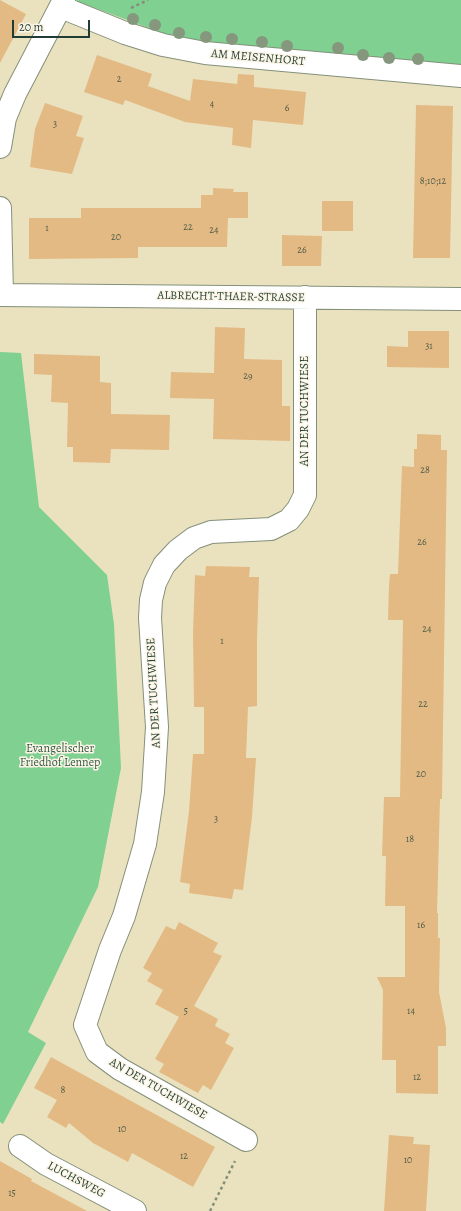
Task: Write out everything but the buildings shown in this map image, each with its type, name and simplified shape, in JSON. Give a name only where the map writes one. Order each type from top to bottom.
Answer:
[{"type":"street","name":"AM MEISENHORT","points":[[63,4],[125,33],[163,45],[205,53],[461,76]]},
{"type":"street","points":[[0,147],[5,118],[15,94],[63,4]]},
{"type":"street","points":[[0,208],[1,295]]},
{"type":"street","name":"ALBRECHT-THAER-STRASSE","points":[[1,295],[461,299]]},
{"type":"street","name":"AN DER TUCHWIESE","points":[[246,1140],[120,1068],[97,1052],[84,1025],[110,950],[124,916],[144,844],[153,792],[158,727],[150,618],[154,583],[164,565],[178,550],[194,538],[212,532],[271,529],[290,520],[298,509],[305,495],[305,297]]},
{"type":"street","name":"LUCHSWEG","points":[[20,1146],[46,1164],[135,1211]]},
{"type":"path","points":[[210,1211],[246,1140]]},
{"type":"green space","points":[[76,0],[461,0],[461,66],[208,44],[165,34]]},
{"type":"green space","name":"Evangelischer Friedhof Lennep","points":[[0,352],[21,353],[39,507],[107,575],[114,624],[121,768],[98,887],[28,1032],[46,1043],[3,1124],[0,1122]]}]
